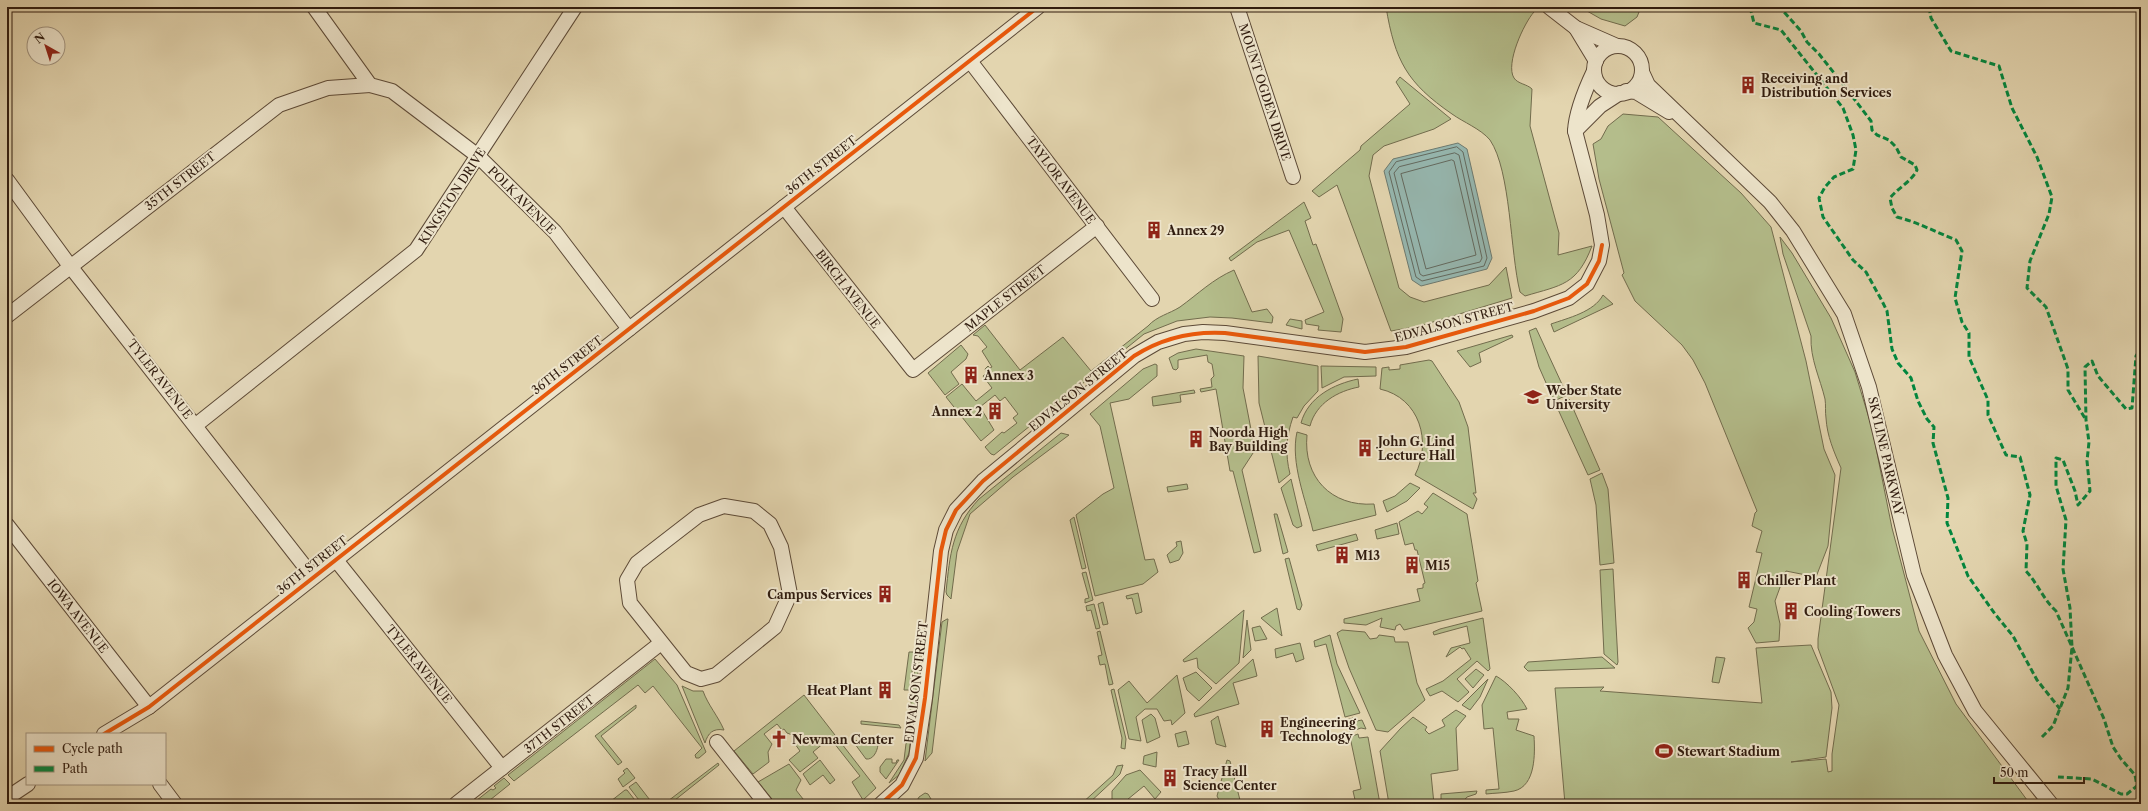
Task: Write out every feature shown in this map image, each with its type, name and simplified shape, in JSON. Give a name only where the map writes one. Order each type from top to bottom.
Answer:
[{"type":"street","points":[[314,7],[370,85]]},
{"type":"street","name":"KINGSTON DRIVE","points":[[196,425],[416,250],[576,7]]},
{"type":"street","name":"36TH STREET","points":[[114,732],[149,707],[1038,7]]},
{"type":"street","name":"MOUNT OGDEN DRIVE","points":[[1237,7],[1293,178]]},
{"type":"street","points":[[1549,7],[1576,28],[1617,46],[1630,49],[1635,54],[1641,65],[1642,72],[1637,84],[1600,106],[1575,131]]},
{"type":"street","points":[[1576,28],[1595,66],[1597,82],[1607,91],[1623,92]]},
{"type":"street","points":[[1595,66],[1604,50],[1617,46]]},
{"type":"street","name":"TAYLOR AVENUE","points":[[970,61],[1152,299]]},
{"type":"street","name":"EDVALSON STREET","points":[[881,804],[902,785],[916,758],[925,698],[941,551],[951,518],[965,498],[1134,356],[1158,342],[1177,336],[1197,333],[1225,333],[1365,352],[1406,347],[1534,311],[1576,294],[1591,277],[1599,261],[1602,245],[1597,215],[1575,131],[1575,121],[1595,66]]},
{"type":"street","name":"SKYLINE PARKWAY","points":[[1642,72],[1648,85],[1770,202],[1793,231],[1844,314],[1869,387],[1914,575],[1944,655],[1975,711],[2050,804]]},
{"type":"street","name":"POLK AVENUE","points":[[370,85],[392,91],[478,156],[555,232],[629,329]]},
{"type":"street","name":"35TH STREET","points":[[7,316],[279,105],[328,88],[370,85]]},
{"type":"street","name":"SKYLINE PARKWAY","points":[[1623,92],[1636,92],[1691,126]]},
{"type":"street","name":"TYLER AVENUE","points":[[7,180],[70,266],[314,577]]},
{"type":"street","name":"BIRCH AVENUE","points":[[784,207],[913,370]]},
{"type":"street","name":"MAPLE STREET","points":[[913,370],[1097,226]]},
{"type":"street","points":[[724,506],[754,511],[770,524],[782,547],[790,594],[774,627],[716,675],[701,679],[686,673],[662,643],[630,603],[627,580],[637,564],[699,514],[724,506]]},
{"type":"street","name":"IOWA AVENUE","points":[[7,525],[149,707]]},
{"type":"street","name":"TYLER AVENUE","points":[[336,560],[502,768]]},
{"type":"street","name":"37TH STREET","points":[[456,804],[662,643]]},
{"type":"street","points":[[717,742],[766,804]]},
{"type":"street","points":[[7,798],[26,785]]},
{"type":"street","points":[[161,785],[175,804]]},
{"type":"green space","points":[[1386,7],[1527,7],[1534,12],[1525,25],[1517,44],[1512,63],[1512,72],[1516,80],[1532,89],[1530,126],[1559,233],[1558,255],[1592,246],[1580,269],[1567,282],[1559,286],[1525,296],[1520,292],[1506,191],[1497,154],[1490,140],[1486,136],[1437,103],[1414,81],[1399,56],[1394,42]]},
{"type":"green space","points":[[1580,7],[1635,7],[1639,12],[1637,17],[1625,26],[1601,19]]},
{"type":"green space","points":[[1400,77],[1451,119],[1434,129],[1384,146],[1373,155],[1369,176],[1399,288],[1410,297],[1424,302],[1489,285],[1506,267],[1512,298],[1420,326],[1391,331],[1337,185],[1319,197],[1312,191],[1360,150],[1361,146],[1410,104],[1396,82]]},
{"type":"green space","points":[[1623,114],[1658,117],[1741,193],[1771,227],[1806,361],[1824,449],[1835,475],[1828,546],[1816,577],[1786,571],[1775,601],[1780,624],[1779,641],[1756,643],[1748,628],[1754,622],[1757,609],[1749,607],[1762,553],[1756,552],[1762,531],[1752,526],[1755,513],[1757,511],[1705,383],[1693,360],[1682,345],[1635,301],[1622,275],[1624,273],[1599,179],[1593,144],[1601,139],[1608,126]]},
{"type":"green space","points":[[1304,202],[1311,218],[1305,221],[1313,245],[1316,244],[1343,319],[1341,332],[1318,330],[1319,326],[1306,324],[1305,320],[1324,312],[1289,230],[1257,242],[1231,261],[1229,258]]},
{"type":"green space","points":[[1780,237],[1792,253],[1831,318],[1855,372],[1872,428],[1892,528],[1919,631],[1956,704],[2030,804],[1565,804],[1555,688],[1604,687],[1600,691],[1762,703],[1756,648],[1811,645],[1831,692],[1832,708],[1826,757],[1791,762],[1826,759],[1828,772],[1832,771],[1832,754],[1839,705],[1818,648],[1818,639],[1841,468],[1829,438],[1825,399],[1812,353],[1811,336],[1783,254]]},
{"type":"green space","points":[[1234,270],[1252,312],[1267,309],[1273,317],[1272,323],[1210,317],[1177,321],[1144,334],[994,455],[991,454],[985,447],[1002,432],[1004,433],[1017,423],[1013,418],[1018,414],[1005,397],[1000,401],[995,395],[980,407],[994,430],[981,441],[946,397],[962,384],[976,401],[992,388],[983,376],[987,373],[985,369],[988,366],[990,368],[992,367],[982,351],[987,347],[978,336],[973,335],[985,325],[1020,370],[1063,337],[1091,371],[1155,320],[1180,307],[1212,282]]},
{"type":"green space","points":[[1603,295],[1613,304],[1554,332],[1551,324],[1580,314],[1593,306]]},
{"type":"green space","points":[[1290,319],[1302,321],[1302,329],[1286,325]]},
{"type":"green space","points":[[1536,328],[1567,395],[1554,401],[1539,367],[1529,331]]},
{"type":"green space","points":[[1512,335],[1513,337],[1479,353],[1481,362],[1470,367],[1457,351]]},
{"type":"green space","points":[[961,345],[968,354],[966,359],[951,372],[959,384],[945,395],[928,373]]},
{"type":"green space","points":[[1196,349],[1244,356],[1243,388],[1255,450],[1242,470],[1261,551],[1254,553],[1233,471],[1230,471],[1216,389],[1201,392],[1200,389],[1212,387],[1211,379],[1214,376],[1212,364],[1208,362],[1207,355],[1178,360],[1178,368],[1176,370],[1173,369],[1169,358],[1178,353]]},
{"type":"green space","points":[[1258,356],[1318,366],[1318,391],[1304,406],[1297,418],[1293,417],[1287,446],[1287,459],[1290,474],[1279,483],[1259,403]]},
{"type":"green space","points":[[1429,360],[1432,361],[1459,402],[1468,427],[1476,493],[1473,493],[1477,499],[1473,509],[1415,475],[1420,462],[1422,449],[1422,436],[1419,423],[1413,411],[1405,402],[1394,394],[1380,389],[1382,368],[1389,367],[1389,370],[1400,369],[1400,365]]},
{"type":"green space","points":[[1155,364],[1157,365],[1157,376],[1129,399],[1110,403],[1145,560],[1154,559],[1158,572],[1143,584],[1095,596],[1076,515],[1103,494],[1114,488],[1100,426],[1090,414],[1143,369]]},
{"type":"green space","points":[[1321,366],[1376,367],[1376,376],[1344,377],[1322,388]]},
{"type":"green space","points":[[1358,379],[1359,387],[1343,392],[1329,399],[1317,411],[1310,426],[1301,423],[1309,406],[1323,393],[1340,384]]},
{"type":"green space","points":[[1194,390],[1195,393],[1180,395],[1181,402],[1153,406],[1152,397]]},
{"type":"green space","points":[[1569,399],[1600,470],[1588,475],[1556,405]]},
{"type":"green space","points":[[1297,432],[1307,435],[1307,450],[1310,464],[1315,476],[1323,486],[1333,495],[1345,500],[1359,504],[1374,504],[1376,515],[1313,531],[1297,469],[1295,444]]},
{"type":"green space","points":[[1061,433],[1069,435],[1013,477],[970,514],[957,552],[951,599],[946,592],[949,566],[954,542],[963,520],[979,499]]},
{"type":"green space","points":[[1602,473],[1608,489],[1614,563],[1600,565],[1596,505],[1590,479]]},
{"type":"green space","points":[[1291,479],[1302,526],[1297,528],[1293,525],[1281,488]]},
{"type":"green space","points":[[1410,483],[1420,488],[1407,501],[1387,512],[1383,501],[1395,496]]},
{"type":"green space","points":[[1187,484],[1188,489],[1168,492],[1167,487]]},
{"type":"green space","points":[[1433,493],[1467,514],[1478,581],[1476,583],[1482,611],[1404,630],[1400,624],[1396,626],[1395,630],[1380,627],[1382,618],[1366,625],[1344,623],[1344,619],[1420,601],[1417,589],[1423,588],[1423,584],[1425,583],[1417,550],[1415,550],[1413,543],[1405,545],[1399,522],[1418,511],[1422,514],[1428,507],[1424,504]]},
{"type":"green space","points":[[1274,514],[1277,514],[1288,552],[1283,554]]},
{"type":"green space","points":[[1074,517],[1086,568],[1082,569],[1070,520]]},
{"type":"green space","points":[[1397,523],[1399,534],[1377,539],[1375,530]]},
{"type":"green space","points":[[1356,534],[1358,540],[1318,551],[1316,545]]},
{"type":"green space","points":[[1181,541],[1183,553],[1179,560],[1170,563],[1167,555],[1177,546],[1176,542]]},
{"type":"green space","points":[[1289,558],[1302,605],[1300,610],[1297,609],[1285,559]]},
{"type":"green space","points":[[1613,569],[1617,665],[1604,654],[1600,570]]},
{"type":"green space","points":[[1086,572],[1093,600],[1085,603],[1085,599],[1089,598],[1082,573]]},
{"type":"green space","points":[[1138,593],[1142,612],[1136,614],[1132,598],[1127,599],[1126,596]]},
{"type":"green space","points":[[1103,602],[1108,624],[1103,625],[1098,604]]},
{"type":"green space","points":[[1094,604],[1100,628],[1096,629],[1091,610],[1087,611],[1086,606]]},
{"type":"green space","points":[[1277,608],[1282,636],[1261,618]]},
{"type":"green space","points":[[1244,610],[1239,663],[1216,684],[1198,668],[1197,658],[1184,662],[1183,660]]},
{"type":"green space","points":[[1483,618],[1490,669],[1488,671],[1477,661],[1457,679],[1469,692],[1458,702],[1442,691],[1430,696],[1426,689],[1443,681],[1471,659],[1464,648],[1462,649],[1460,647],[1446,657],[1451,648],[1470,643],[1467,626],[1434,635],[1433,632]]},
{"type":"green space","points":[[947,619],[932,753],[925,761],[942,622]]},
{"type":"green space","points":[[1247,620],[1251,650],[1243,658]]},
{"type":"green space","points":[[1260,626],[1267,639],[1255,641],[1252,628]]},
{"type":"green space","points":[[1342,630],[1365,632],[1370,639],[1377,638],[1379,635],[1394,637],[1395,642],[1408,642],[1417,683],[1425,700],[1388,732],[1376,730],[1349,668],[1337,633]]},
{"type":"green space","points":[[1100,631],[1113,684],[1109,685],[1105,664],[1100,665],[1098,656],[1102,655],[1097,632]]},
{"type":"green space","points":[[1330,635],[1337,664],[1360,713],[1345,717],[1326,644],[1315,647],[1314,641]]},
{"type":"green space","points":[[1300,643],[1304,659],[1296,662],[1293,653],[1276,658],[1275,649]]},
{"type":"green space","points":[[909,652],[913,652],[914,655],[910,690],[904,690]]},
{"type":"green space","points":[[917,653],[920,655],[909,753],[899,775],[889,783],[904,760]]},
{"type":"green space","points":[[1602,657],[1615,668],[1528,671],[1524,667],[1528,662]]},
{"type":"green space","points":[[1716,657],[1725,658],[1719,683],[1712,682]]},
{"type":"green space","points":[[655,659],[677,685],[706,752],[699,758],[696,758],[695,755],[702,748],[653,686],[645,693],[638,685],[514,781],[508,775]]},
{"type":"green space","points":[[1253,659],[1257,676],[1233,683],[1239,704],[1195,717],[1194,714]]},
{"type":"green space","points":[[1476,669],[1484,675],[1473,688],[1465,679]]},
{"type":"green space","points":[[1196,672],[1212,688],[1199,701],[1187,690],[1183,678]]},
{"type":"green space","points":[[1177,675],[1185,713],[1172,725],[1171,720],[1164,721],[1157,709],[1145,709],[1136,717],[1141,741],[1129,739],[1118,690],[1129,681],[1147,703]]},
{"type":"green space","points":[[1496,676],[1513,690],[1527,709],[1507,712],[1508,719],[1519,719],[1516,730],[1534,736],[1534,760],[1533,768],[1527,783],[1521,788],[1511,792],[1486,794],[1486,790],[1499,789],[1493,728],[1484,729],[1482,705]]},
{"type":"green space","points":[[1488,679],[1480,697],[1470,710],[1462,705]]},
{"type":"green space","points":[[682,686],[693,691],[703,691],[724,730],[712,732],[708,736],[705,743]]},
{"type":"green space","points":[[1114,689],[1126,739],[1125,749],[1121,748],[1122,738],[1111,690]]},
{"type":"green space","points":[[804,695],[876,788],[863,800],[852,782],[860,776],[830,738],[813,752],[818,758],[800,772],[789,760],[800,751],[795,744],[795,736],[787,733],[784,729],[782,730],[777,724],[764,734],[772,744],[768,752],[769,762],[753,774],[734,751]]},
{"type":"green space","points":[[636,705],[636,708],[601,736],[622,762],[618,765],[595,736]]},
{"type":"green space","points":[[1456,710],[1466,716],[1456,728],[1458,770],[1431,774],[1434,804],[1389,804],[1380,751],[1413,717],[1427,727],[1425,730],[1429,734],[1445,726],[1442,720]]},
{"type":"green space","points":[[1151,714],[1155,718],[1160,737],[1147,743],[1142,720]]},
{"type":"green space","points":[[1218,716],[1226,747],[1216,744],[1211,721]]},
{"type":"green space","points":[[1353,718],[1357,721],[1362,720],[1366,729],[1361,728],[1350,732],[1346,720]]},
{"type":"green space","points":[[861,721],[899,725],[901,728],[861,724]]},
{"type":"green space","points":[[1186,731],[1189,744],[1178,747],[1175,734]]},
{"type":"green space","points":[[1358,734],[1359,738],[1368,737],[1380,804],[1356,804],[1353,791],[1361,789],[1350,737]]},
{"type":"green space","points":[[852,740],[875,743],[878,745],[876,753],[873,757],[866,759]]},
{"type":"green space","points":[[1157,752],[1156,767],[1143,764],[1144,756]]},
{"type":"green space","points":[[886,759],[892,759],[892,763],[896,763],[897,760],[899,760],[886,779],[880,772],[880,767]]},
{"type":"green space","points":[[820,760],[835,780],[830,784],[823,775],[810,785],[803,774]]},
{"type":"green space","points":[[1227,760],[1230,761],[1241,804],[1221,804],[1217,796]]},
{"type":"green space","points":[[718,763],[719,765],[670,804],[664,804]]},
{"type":"green space","points":[[789,764],[801,780],[796,790],[807,804],[776,804],[758,782]]},
{"type":"green space","points":[[1123,765],[1120,774],[1088,804],[1081,804],[1113,775],[1117,766]]},
{"type":"green space","points":[[627,768],[635,778],[623,787],[618,779],[625,773],[623,771]]},
{"type":"green space","points":[[1140,770],[1161,792],[1155,799],[1144,786],[1122,804],[1112,804],[1112,791],[1126,775]]},
{"type":"green space","points":[[504,778],[510,784],[485,804],[472,804],[491,789],[493,790],[496,788],[494,786]]},
{"type":"green space","points":[[636,782],[653,804],[642,804],[629,787]]},
{"type":"green space","points":[[627,790],[638,804],[618,804],[616,801],[613,803],[611,801]]},
{"type":"green space","points":[[1477,791],[1476,794],[1467,797],[1461,804],[1441,804],[1441,794]]},
{"type":"green space","points":[[925,793],[928,794],[934,804],[915,804],[919,797]]},
{"type":"water","points":[[1458,143],[1467,149],[1492,258],[1487,269],[1421,286],[1412,280],[1384,171],[1393,159]]},
{"type":"marked path","points":[[1750,7],[1754,23],[1781,30],[1843,108],[1853,135],[1856,150],[1853,169],[1834,177],[1825,187],[1819,198],[1823,217],[1853,260],[1866,272],[1882,301],[1887,311],[1892,349],[1898,363],[1911,378],[1918,401],[1927,419],[1934,427],[1933,443],[1948,498],[1947,523],[1968,576],[2013,636],[2037,680],[2060,709]]},
{"type":"marked path","points":[[1777,7],[1784,12],[1801,31],[1807,42],[1819,54],[1842,83],[1871,121],[1872,130],[1877,135],[1889,140],[1896,147],[1901,157],[1915,165],[1917,170],[1915,174],[1890,198],[1892,208],[1897,217],[1919,224],[1956,240],[1962,251],[1955,298],[1962,322],[1969,333],[1969,357],[1988,400],[1988,415],[2006,455],[2020,457],[2030,495],[2023,531],[2027,544],[2026,571],[2056,611],[2104,719],[2113,747],[2135,775],[2137,786],[2127,794],[2121,794],[2092,779],[2058,777]]},
{"type":"marked path","points":[[1929,7],[1931,18],[1951,51],[1999,66],[2012,108],[2037,157],[2052,197],[2049,214],[2030,261],[2027,288],[2046,307],[2068,369],[2068,390],[2086,420]]},
{"type":"marked path","points":[[2042,737],[2053,726],[2068,688],[2072,647],[2070,608],[2063,569],[2066,520],[2056,486],[2056,458],[2063,460],[2075,491],[2078,505],[2090,491],[2087,461],[2089,442],[2086,420],[2085,367],[2092,361],[2098,376],[2126,409],[2132,408],[2136,356],[2141,348]]},
{"type":"cycle path","points":[[106,733],[149,707],[1038,7]]},
{"type":"cycle path","points":[[881,804],[902,785],[916,758],[925,698],[941,551],[946,530],[956,510],[983,481],[1134,356],[1166,340],[1200,333],[1225,333],[1365,352],[1406,347],[1534,311],[1569,298],[1587,284],[1599,261],[1602,245]]},
{"type":"place","name":"Receiving and Distribution Services","points":[[1748,85]]},
{"type":"place","name":"Annex 29","points":[[1154,230]]},
{"type":"place","name":"Annex 3","points":[[971,375]]},
{"type":"place","name":"Weber State University","points":[[1533,397]]},
{"type":"place","name":"Annex 2","points":[[995,411]]},
{"type":"place","name":"Noorda High Bay Building","points":[[1196,439]]},
{"type":"place","name":"John G. Lind Lecture Hall","points":[[1365,448]]},
{"type":"place","name":"M13","points":[[1342,555]]},
{"type":"place","name":"M15","points":[[1412,565]]},
{"type":"place","name":"Chiller Plant","points":[[1744,580]]},
{"type":"place","name":"Campus Services","points":[[885,594]]},
{"type":"place","name":"Cooling Towers","points":[[1791,611]]},
{"type":"place","name":"Heat Plant","points":[[885,690]]},
{"type":"place","name":"Engineering Technology","points":[[1267,729]]},
{"type":"place","name":"Newman Center","points":[[779,739]]},
{"type":"place","name":"Stewart Stadium","points":[[1664,751]]},
{"type":"place","name":"Tracy Hall Science Center","points":[[1170,778]]}]
